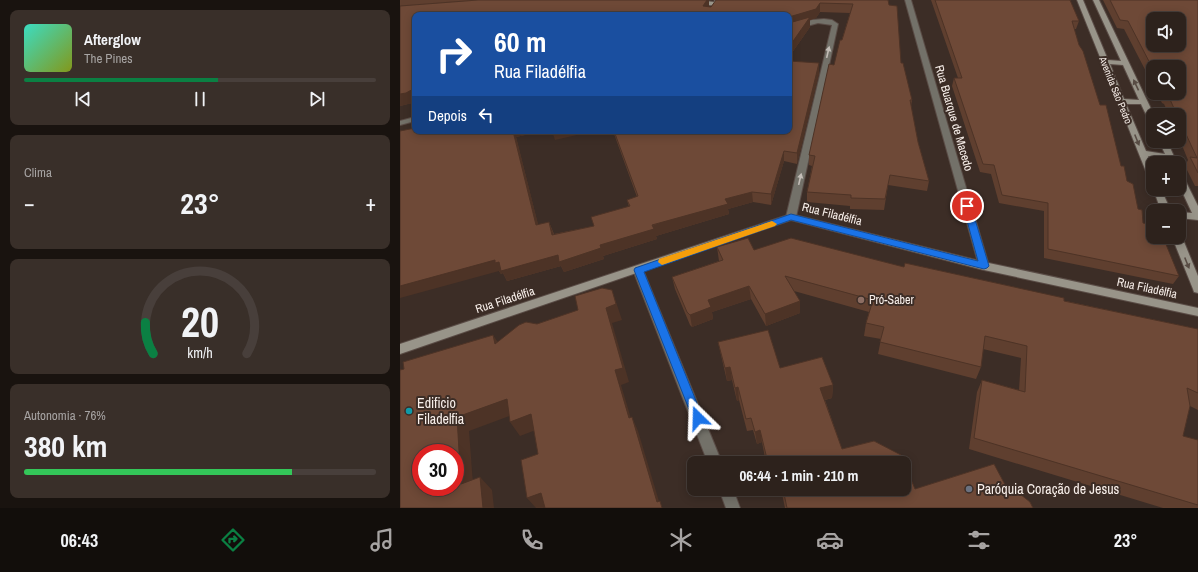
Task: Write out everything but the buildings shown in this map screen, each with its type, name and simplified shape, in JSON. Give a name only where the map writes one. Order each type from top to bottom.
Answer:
[{"type":"street","name":"Rua Buarque de Macedo","points":[[908,0],[984,266]]},
{"type":"street","name":"Avenida São Pedro","points":[[1080,0],[1126,63],[1147,108]]},
{"type":"street","name":"Avenida São Pedro","points":[[1096,0],[1105,62],[1146,162]]},
{"type":"street","points":[[692,2],[715,4]]},
{"type":"street","points":[[791,217],[835,24],[829,20],[792,28]]},
{"type":"street","points":[[1105,62],[1126,63]]},
{"type":"street","points":[[1121,101],[1144,102]]},
{"type":"street","points":[[400,123],[412,120]]},
{"type":"street","points":[[1142,153],[1154,156]]},
{"type":"street","points":[[1186,191],[1198,217],[1186,216]]},
{"type":"street","name":"Rua Filadélfia","points":[[400,349],[638,270],[791,217],[984,266],[1198,312]]},
{"type":"street","points":[[1180,244],[1198,290]]},
{"type":"street","points":[[638,270],[712,456]]},
{"type":"street","points":[[729,496],[733,508]]},
{"type":"slow traffic","points":[[662,262],[772,224]]},
{"type":"place","name":"Pró-Saber","points":[[861,300]]},
{"type":"place","name":"Edificio Filadelfia","points":[[409,411]]},
{"type":"place","name":"Paróquia Coração de Jesus","points":[[969,489]]},
{"type":"route","points":[[698,418],[638,270],[791,217],[984,266],[967,206]]}]
